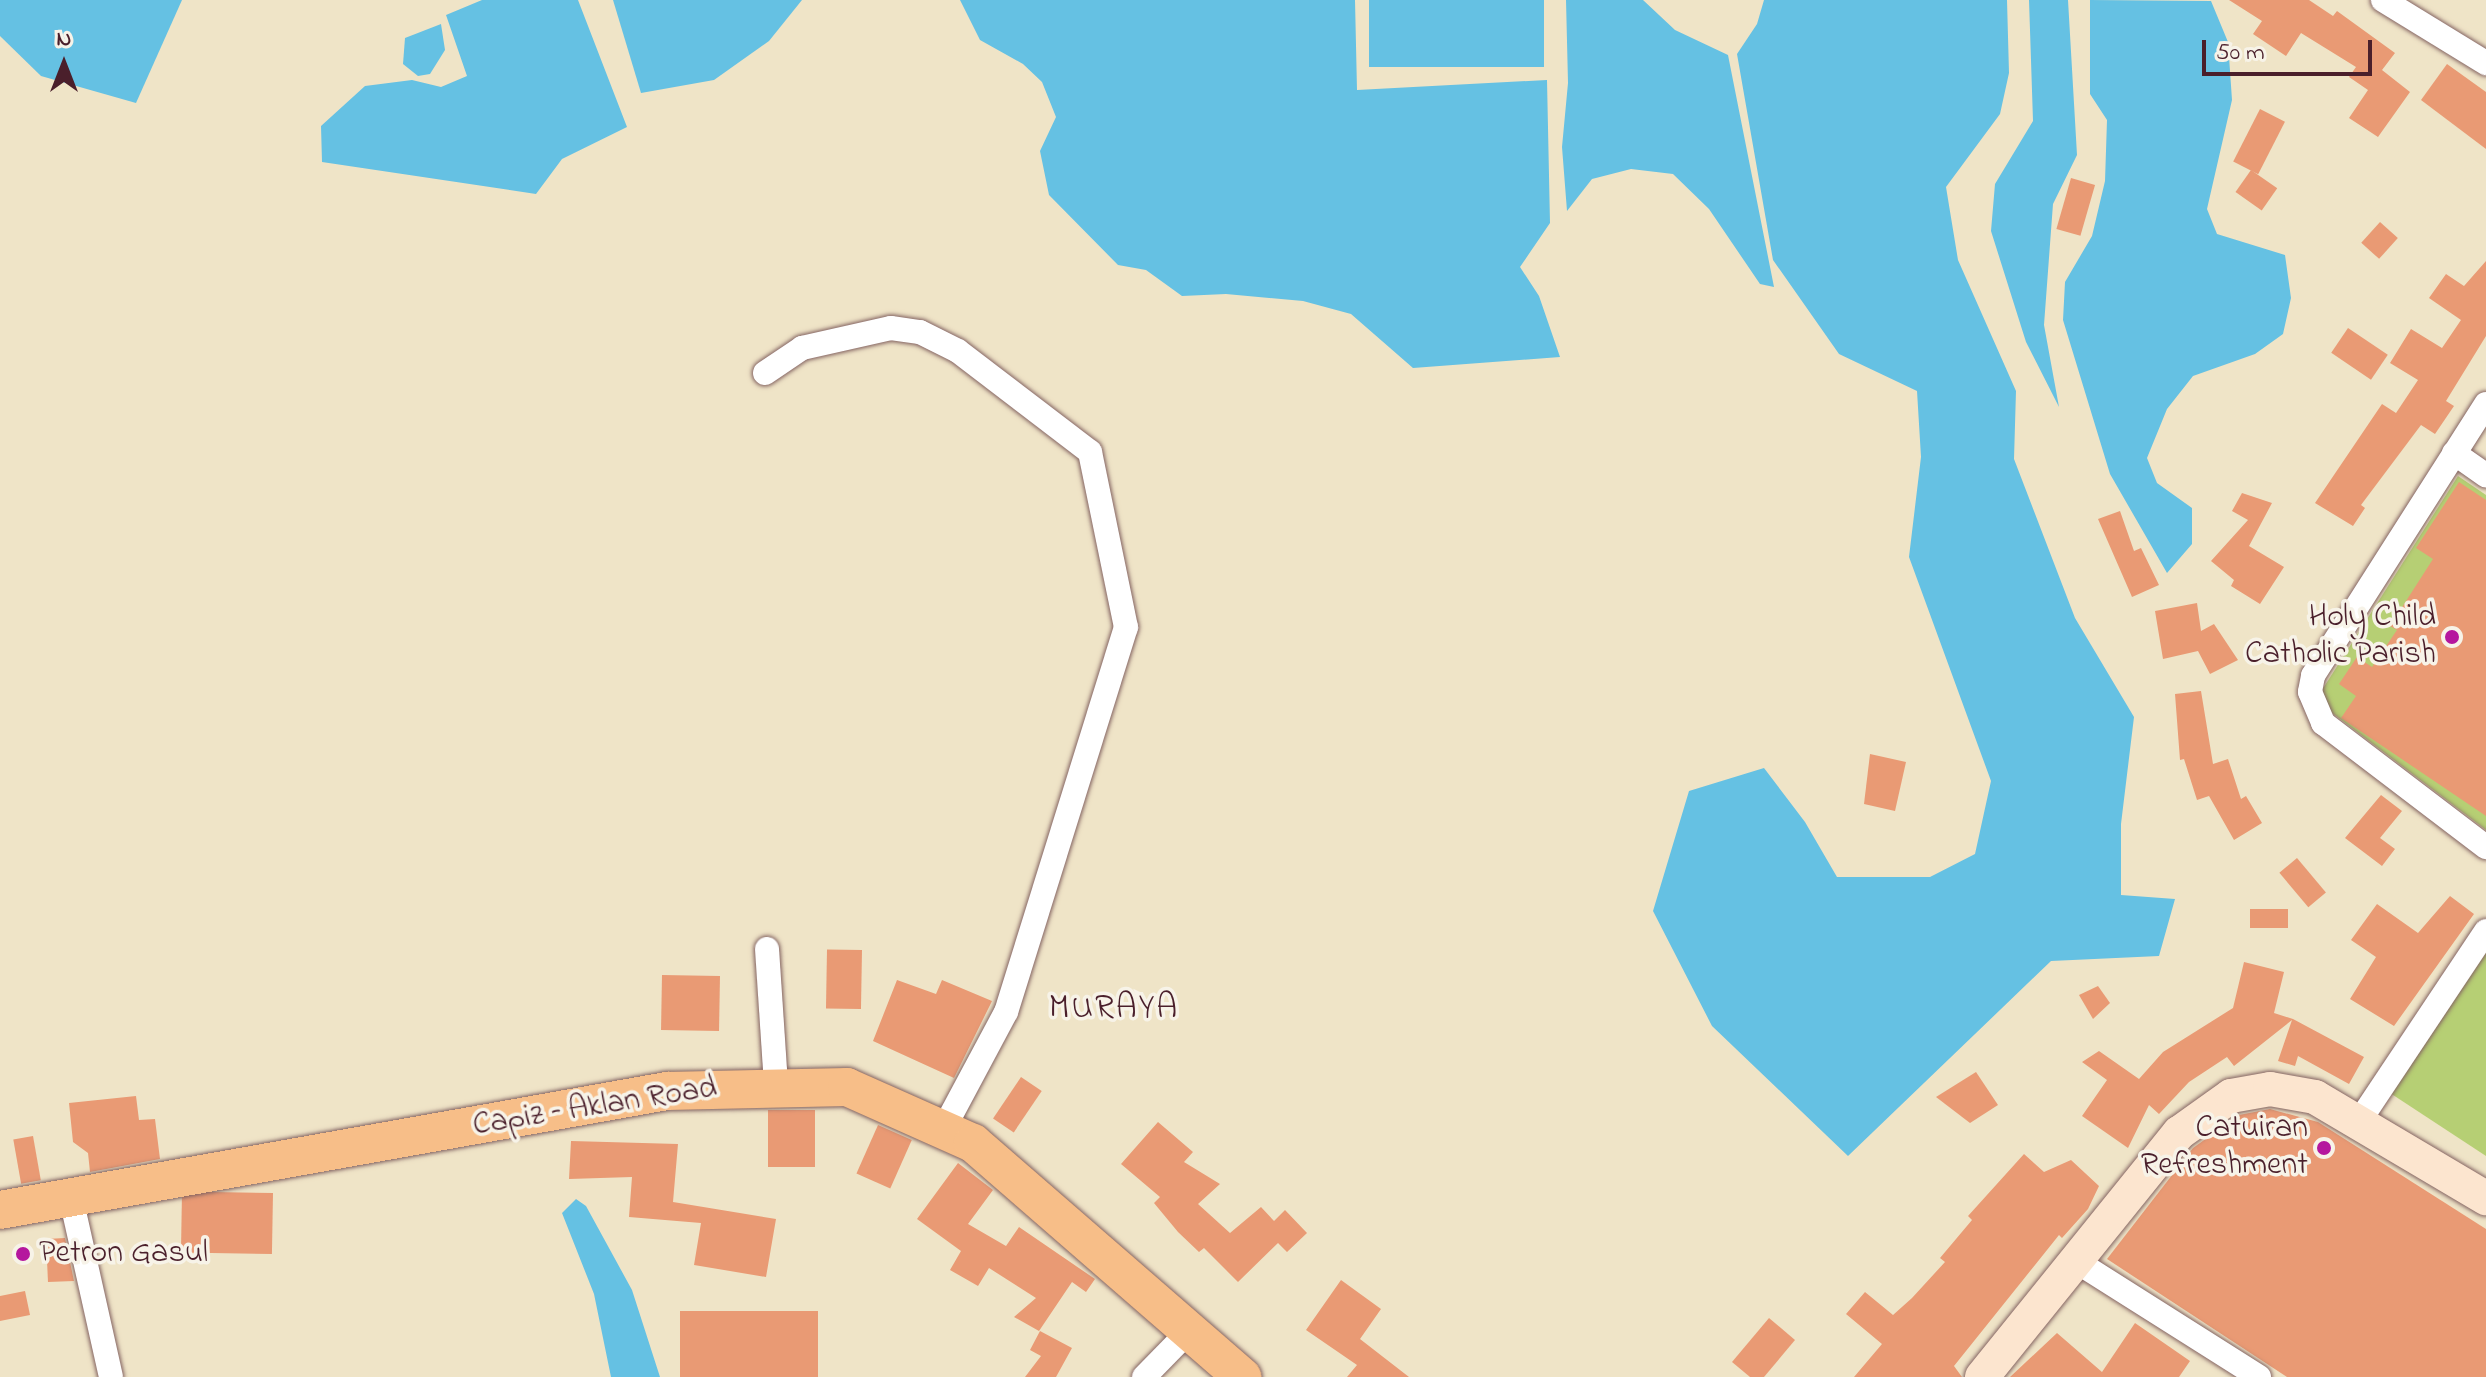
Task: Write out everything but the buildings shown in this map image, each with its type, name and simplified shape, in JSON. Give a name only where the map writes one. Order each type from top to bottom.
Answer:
[{"type":"main road","name":"Capiz – Aklan Road","points":[[0,1210],[667,1091],[776,1085],[847,1087],[973,1143],[1242,1377]]},
{"type":"main road","points":[[1982,1377],[2079,1263],[2179,1133],[2213,1104],[2250,1090],[2290,1090],[2360,1120],[2486,1198]]},
{"type":"street","points":[[2383,0],[2486,63]]},
{"type":"street","points":[[765,373],[802,348],[891,328],[920,332],[958,351],[1090,452],[1126,627],[1006,1012],[944,1128]]},
{"type":"street","points":[[2486,404],[2313,676],[2310,692],[2323,723],[2486,847]]},
{"type":"street","points":[[2454,453],[2486,475]]},
{"type":"street","points":[[2360,1120],[2486,931]]},
{"type":"street","points":[[767,949],[776,1085]]},
{"type":"street","points":[[71,1198],[111,1377]]},
{"type":"street","points":[[2079,1263],[2259,1377]]},
{"type":"street","points":[[1144,1377],[1189,1331]]},
{"type":"green space","points":[[2458,476],[2486,495],[2486,830],[2331,712],[2322,690]]},
{"type":"green space","points":[[2486,944],[2486,1156],[2390,1093]]},
{"type":"water","points":[[0,0],[182,0],[136,103],[41,76],[0,36]]},
{"type":"water","points":[[482,0],[578,0],[627,127],[562,159],[536,194],[322,162],[321,126],[365,86],[412,80],[441,87],[467,76],[446,15]]},
{"type":"water","points":[[613,0],[802,0],[769,41],[714,80],[641,93]]},
{"type":"water","points":[[960,0],[1355,0],[1357,90],[1547,80],[1550,223],[1520,267],[1539,296],[1560,357],[1413,368],[1351,314],[1303,301],[1226,294],[1182,296],[1146,270],[1118,265],[1049,195],[1040,151],[1056,117],[1042,82],[1023,64],[980,40]]},
{"type":"water","points":[[1369,0],[1544,0],[1544,67],[1369,67]]},
{"type":"water","points":[[1566,0],[1643,0],[1675,30],[1728,55],[1774,287],[1760,284],[1709,209],[1673,174],[1631,169],[1592,179],[1567,211],[1562,147],[1568,83]]},
{"type":"water","points":[[1764,0],[2007,0],[2009,73],[2000,114],[1946,187],[1958,260],[2016,391],[2014,459],[2075,618],[2134,717],[2121,824],[2121,895],[2175,899],[2159,956],[2051,961],[1848,1156],[1712,1026],[1653,911],[1689,791],[1764,768],[1805,822],[1837,877],[1930,877],[1975,854],[1991,781],[1909,557],[1921,457],[1917,391],[1839,354],[1773,260],[1737,54],[1757,24]]},
{"type":"water","points":[[2029,0],[2068,0],[2077,155],[2053,204],[2044,325],[2059,407],[2026,342],[1991,231],[1995,184],[2033,121]]},
{"type":"water","points":[[2090,0],[2211,1],[2228,42],[2232,100],[2207,209],[2217,234],[2285,255],[2291,298],[2283,334],[2255,354],[2193,376],[2167,409],[2147,458],[2157,483],[2192,508],[2192,544],[2167,573],[2110,474],[2063,320],[2065,282],[2092,236],[2105,181],[2107,120],[2090,94]]},
{"type":"water","points":[[441,24],[445,50],[430,74],[418,76],[403,64],[405,38]]},
{"type":"water","points":[[576,1199],[586,1206],[632,1290],[660,1377],[611,1377],[594,1294],[562,1213]]},
{"type":"place","name":"Holy Child Catholic Parish","points":[[2452,637]]},
{"type":"place","name":"Catuiran Refreshment","points":[[2324,1148]]},
{"type":"place","name":"Petron Gasul","points":[[23,1254]]},
{"type":"district","name":"MURAYA","points":[[1114,1010]]}]
